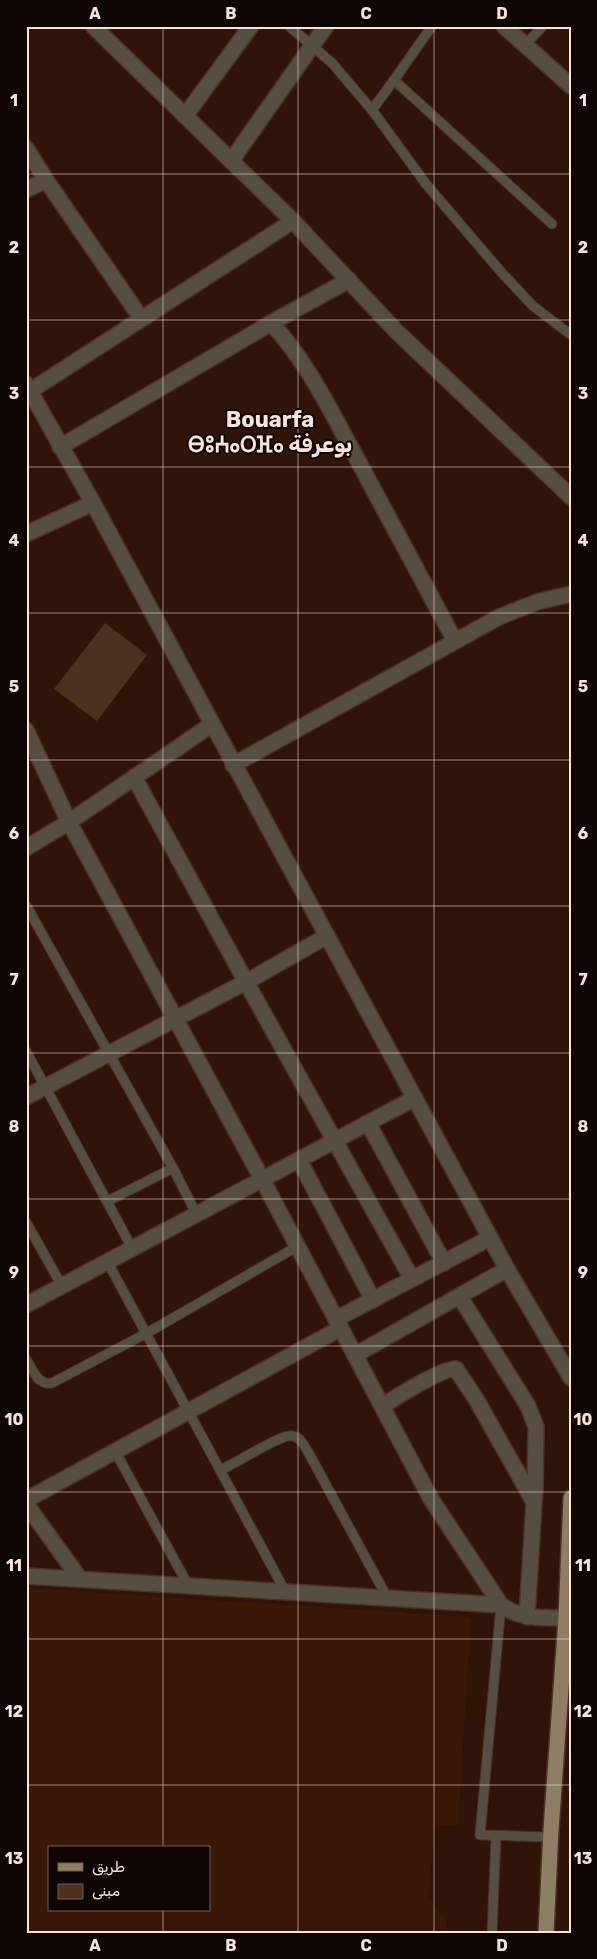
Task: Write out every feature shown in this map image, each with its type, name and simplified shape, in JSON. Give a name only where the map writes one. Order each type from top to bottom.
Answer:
[{"type":"main road","points":[[546,1933],[566,1618],[571,1498]]},
{"type":"street","points":[[92,26],[293,221],[396,332],[571,498]]},
{"type":"street","points":[[186,116],[251,26]]},
{"type":"street","points":[[231,161],[326,26]]},
{"type":"street","points":[[504,26],[571,86]]},
{"type":"street","points":[[26,148],[141,318]]},
{"type":"street","points":[[26,190],[46,180]]},
{"type":"street","points":[[293,221],[28,388],[93,503],[211,725],[507,1269],[571,1378]]},
{"type":"street","points":[[60,447],[271,323],[349,280]]},
{"type":"street","points":[[271,323],[296,355],[334,418],[455,641]]},
{"type":"street","points":[[26,534],[93,503]]},
{"type":"street","points":[[233,765],[500,617],[537,602],[571,594]]},
{"type":"street","points":[[26,848],[69,822],[211,725]]},
{"type":"street","points":[[26,730],[69,822],[298,1246],[431,1499],[501,1605],[507,1610],[527,1617],[566,1618]]},
{"type":"street","points":[[134,777],[412,1279]]},
{"type":"street","points":[[26,1097],[175,1020],[327,936]]},
{"type":"street","points":[[26,1305],[415,1098]]},
{"type":"street","points":[[368,1124],[444,1263]]},
{"type":"street","points":[[299,1160],[373,1300]]},
{"type":"street","points":[[26,1500],[189,1411],[338,1324],[373,1300],[490,1238]]},
{"type":"street","points":[[355,1355],[507,1269]]},
{"type":"street","points":[[460,1297],[534,1418],[538,1437],[527,1617]]},
{"type":"street","points":[[382,1406],[449,1369],[456,1369],[476,1399],[534,1502]]},
{"type":"street","points":[[26,1504],[80,1579]]},
{"type":"street","points":[[26,1576],[501,1605]]},
{"type":"lane","points":[[289,26],[332,63],[372,110],[426,184],[502,273],[533,306],[571,335]]},
{"type":"lane","points":[[372,110],[432,26]]},
{"type":"lane","points":[[525,45],[543,26]]},
{"type":"lane","points":[[394,80],[552,224]]},
{"type":"lane","points":[[26,905],[108,1055],[173,1168],[196,1213]]},
{"type":"lane","points":[[26,1051],[108,1200],[132,1248]]},
{"type":"lane","points":[[108,1200],[173,1168]]},
{"type":"lane","points":[[26,1222],[62,1286]]},
{"type":"lane","points":[[26,1359],[40,1380],[48,1384],[147,1333],[298,1246]]},
{"type":"lane","points":[[108,1263],[285,1591]]},
{"type":"lane","points":[[220,1470],[276,1440],[287,1436],[298,1438],[307,1450],[387,1597]]},
{"type":"lane","points":[[115,1452],[188,1585]]},
{"type":"lane","points":[[501,1605],[480,1835],[551,1837]]},
{"type":"lane","points":[[492,1933],[496,1836]]},
{"type":"shaded area","points":[[26,1588],[471,1617],[458,1826],[435,1825],[428,1899],[447,1920],[447,1932],[26,1933]]},
{"type":"building","points":[[105,623],[147,655],[97,721],[54,689]]},
{"type":"district","name":"Bouarfa ⴱⵓⵄⴰⵔⴼⴰ بوعرفة","points":[[270,432]]}]
